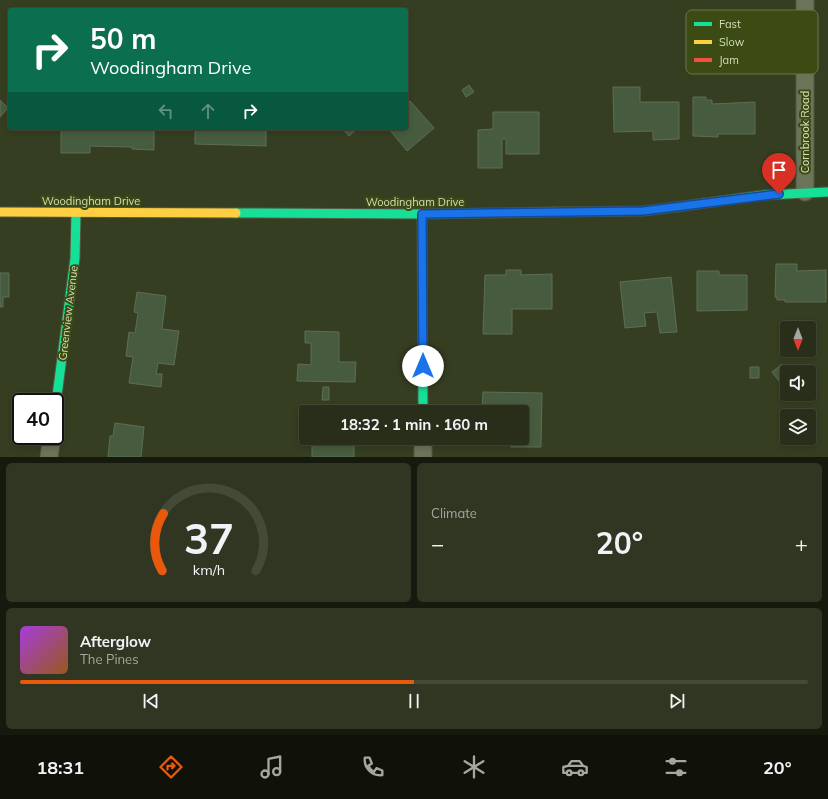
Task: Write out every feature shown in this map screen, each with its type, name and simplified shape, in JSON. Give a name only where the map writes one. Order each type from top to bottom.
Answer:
[{"type":"street","name":"Cornbrook Road","points":[[805,74],[805,192]]},
{"type":"street","name":"Woodingham Drive","points":[[0,212],[422,214],[643,211],[765,195],[828,192]]},
{"type":"street","name":"Greenview Avenue","points":[[57,393],[75,258],[76,213]]},
{"type":"street","points":[[422,214],[423,405]]},
{"type":"street","points":[[49,457],[51,445]]},
{"type":"street","points":[[423,445],[423,457]]},
{"type":"building","points":[[469,85],[474,92],[466,97],[462,90]]},
{"type":"building","points":[[613,87],[640,87],[640,102],[679,102],[679,139],[653,140],[653,131],[614,132]]},
{"type":"building","points":[[693,97],[706,97],[706,100],[712,100],[712,104],[755,102],[755,134],[718,134],[718,137],[693,136]]},
{"type":"building","points":[[0,100],[8,108],[0,117]]},
{"type":"building","points":[[410,101],[434,128],[407,151],[390,130],[408,130],[408,102]]},
{"type":"building","points":[[493,112],[539,112],[539,154],[506,154],[506,139],[502,139],[502,168],[478,168],[478,130],[493,129]]},
{"type":"building","points":[[61,130],[154,130],[154,150],[132,149],[132,147],[90,146],[90,153],[61,153]]},
{"type":"building","points":[[195,130],[266,130],[266,146],[195,144]]},
{"type":"building","points":[[344,130],[356,130],[349,136]]},
{"type":"building","points":[[776,264],[797,264],[797,271],[826,270],[826,302],[785,302],[785,300],[777,300],[777,297],[775,297]]},
{"type":"building","points":[[506,270],[521,270],[521,275],[552,274],[552,309],[512,309],[512,334],[483,334],[485,275],[506,275]]},
{"type":"building","points":[[697,271],[719,271],[719,275],[747,275],[747,310],[697,311]]},
{"type":"building","points":[[0,273],[9,273],[9,297],[3,297],[3,307],[0,307]]},
{"type":"building","points":[[671,277],[677,332],[660,333],[657,312],[644,313],[646,326],[625,328],[620,282]]},
{"type":"building","points":[[137,292],[166,296],[162,329],[179,331],[174,365],[158,363],[156,374],[162,374],[161,387],[129,383],[133,357],[126,356],[129,332],[135,333],[138,313],[134,312]]},
{"type":"building","points":[[305,331],[339,332],[339,362],[356,362],[355,382],[297,381],[298,364],[311,365],[311,343],[305,343]]},
{"type":"building","points":[[780,366],[779,381],[772,372]]},
{"type":"building","points":[[750,367],[759,367],[759,378],[750,378]]},
{"type":"building","points":[[323,387],[329,387],[329,400],[322,400]]},
{"type":"building","points":[[483,392],[542,393],[541,447],[511,447],[511,445],[529,445],[529,405],[482,405]]},
{"type":"building","points":[[115,423],[144,427],[141,457],[108,457],[110,436],[113,436]]},
{"type":"building","points":[[312,445],[354,445],[354,457],[312,457]]},
{"type":"traffic: fast","points":[[676,207],[765,195],[828,192]]},
{"type":"traffic: fast","points":[[236,213],[422,214],[554,212]]},
{"type":"traffic: fast","points":[[57,393],[75,258],[76,213]]},
{"type":"traffic: fast","points":[[422,214],[423,405]]},
{"type":"traffic: slow","points":[[0,212],[236,213]]},
{"type":"traffic: jam","points":[[554,212],[643,211],[676,207]]},
{"type":"route","points":[[423,366],[422,214],[643,211],[779,194]]}]
